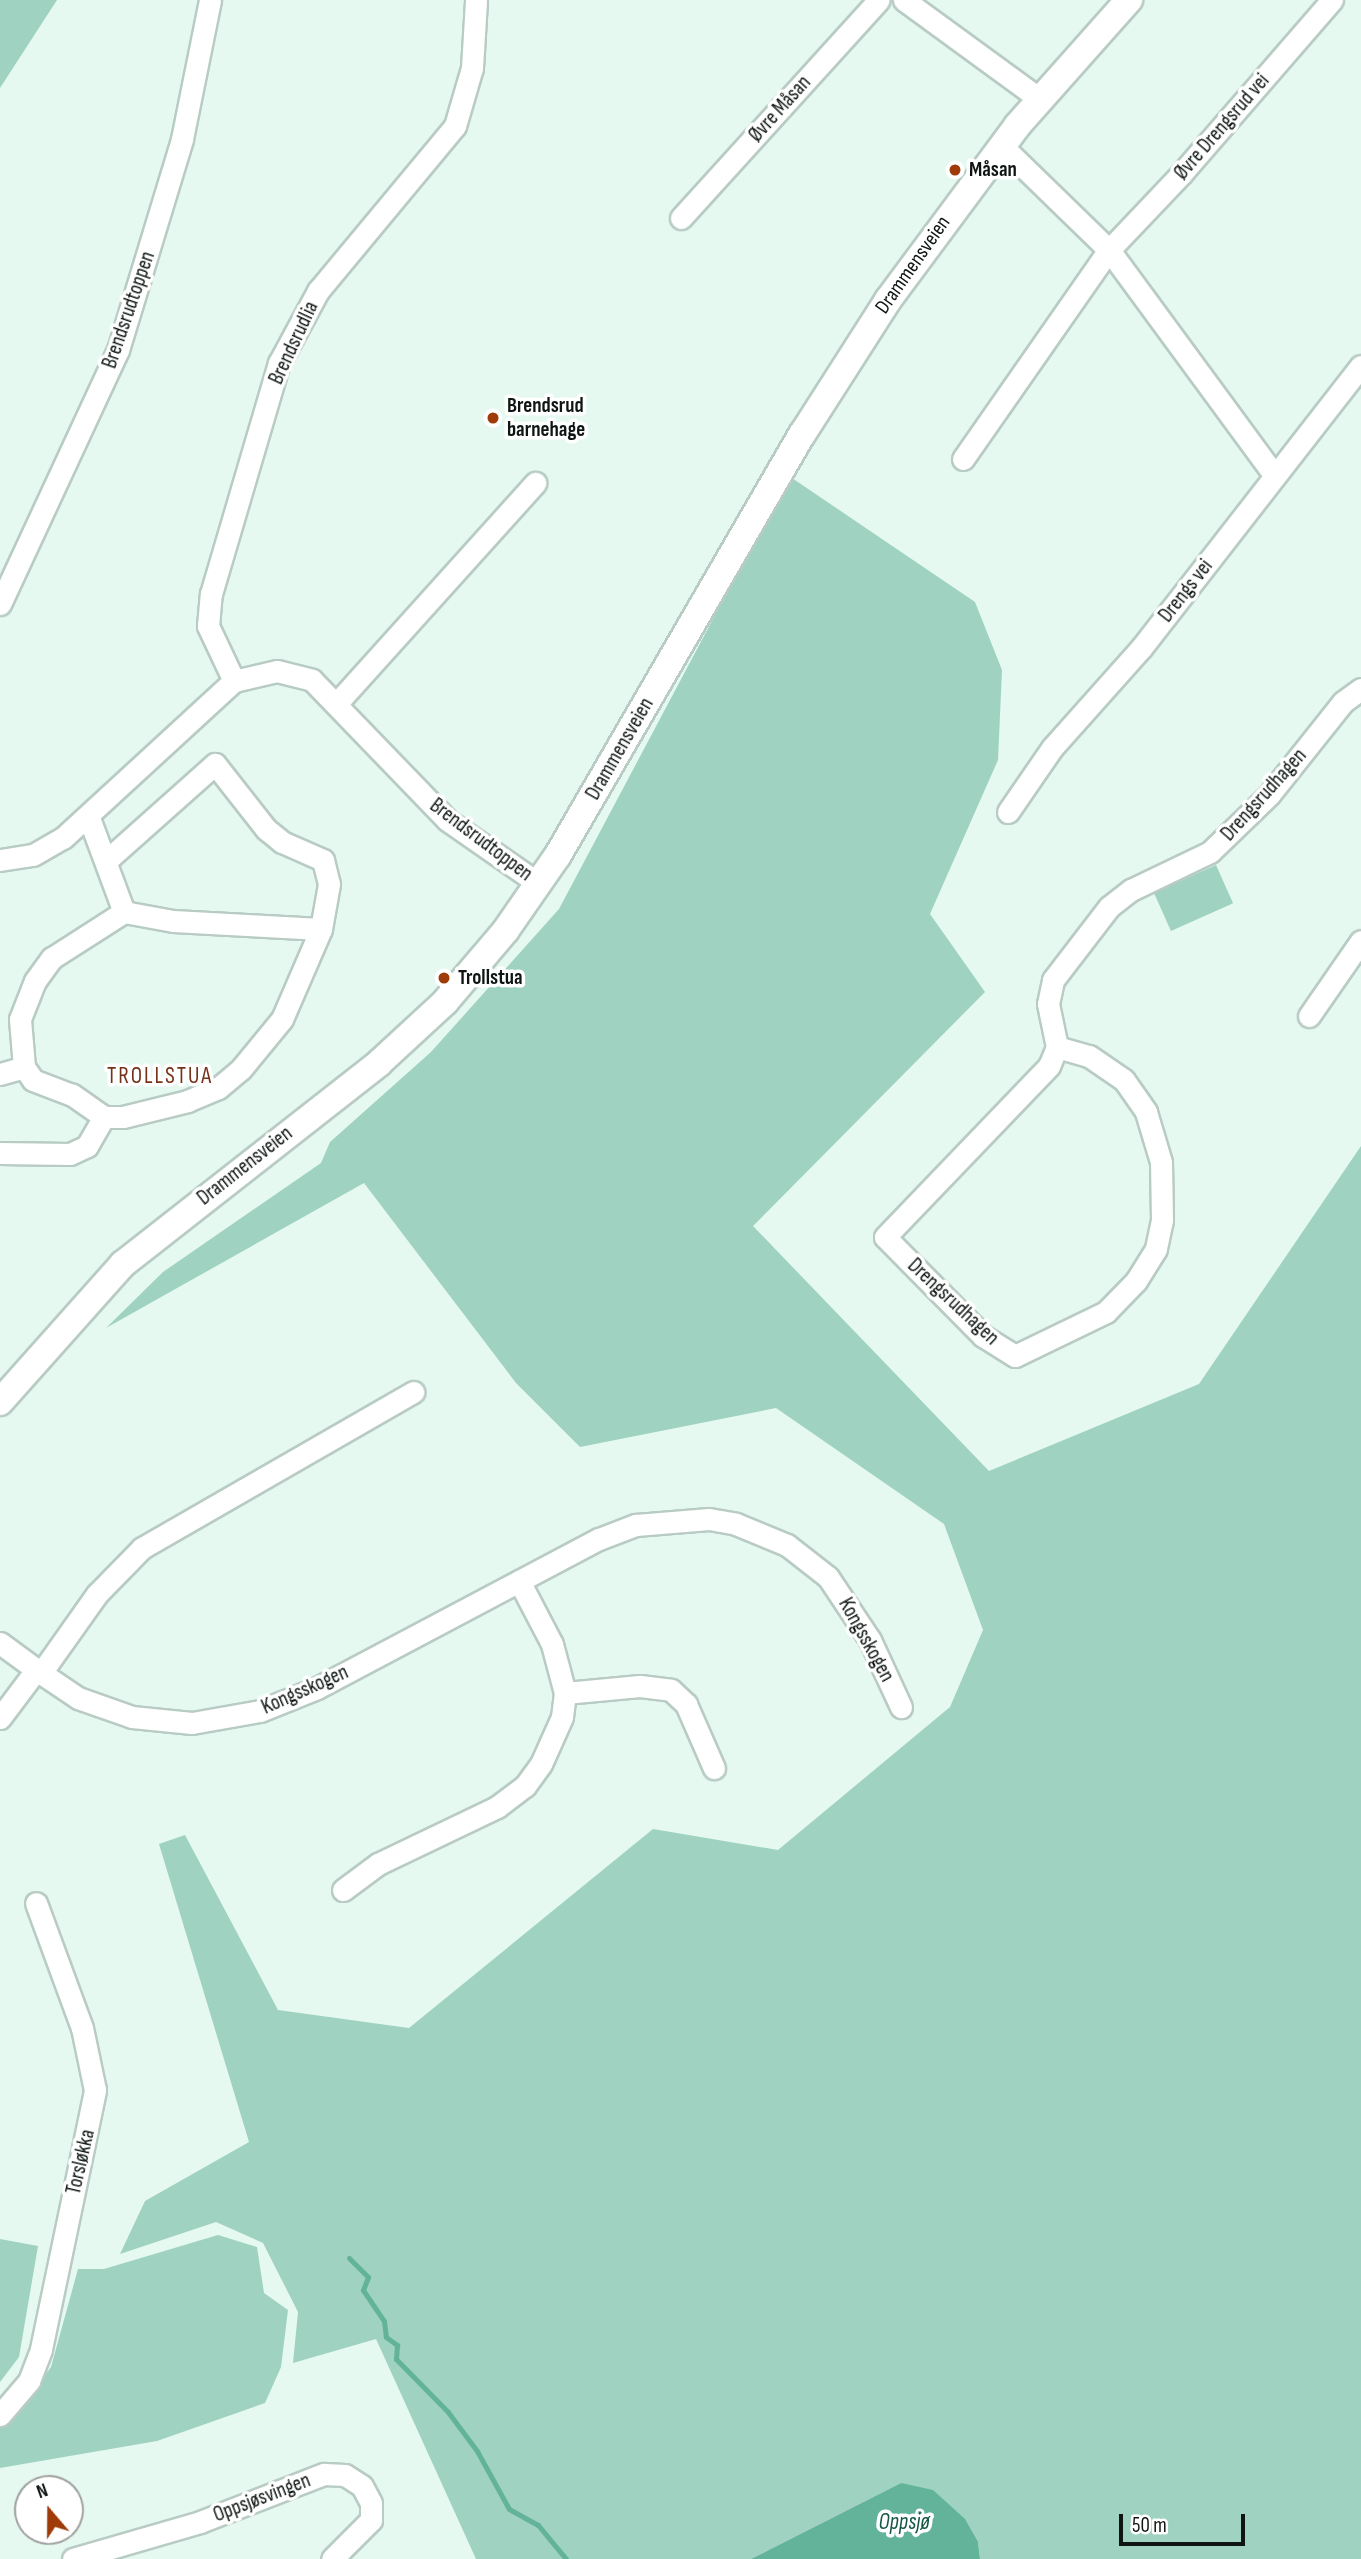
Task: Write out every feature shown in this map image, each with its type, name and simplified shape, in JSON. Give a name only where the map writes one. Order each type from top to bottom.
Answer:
[{"type":"main road","name":"Drammensveien","points":[[0,1402],[123,1264],[379,1063],[445,1002],[539,884],[838,376],[936,230],[1040,99],[1129,0]]},
{"type":"street","name":"Brendsrudtoppen","points":[[0,604],[117,350],[181,139],[210,0]]},
{"type":"street","name":"Brendsrudlia","points":[[234,681],[208,626],[211,594],[279,363],[318,291],[455,126],[472,68],[476,0]]},
{"type":"street","name":"Øvre Måsan","points":[[681,218],[879,0]]},
{"type":"street","points":[[904,0],[1040,99]]},
{"type":"street","name":"Øvre Drengsrud vei","points":[[964,459],[1109,250],[1182,173],[1332,0]]},
{"type":"street","points":[[1002,146],[1109,250],[1275,476]]},
{"type":"street","name":"Drengs vei","points":[[1008,812],[1052,748],[1143,646],[1361,366]]},
{"type":"street","points":[[338,702],[535,483]]},
{"type":"street","name":"Brendsrudtoppen","points":[[0,860],[33,855],[89,818],[173,732],[234,681],[253,674],[293,672],[312,680],[338,702],[447,820],[539,884]]},
{"type":"street","name":"Drengsrudhagen","points":[[1057,1047],[1090,1056],[1124,1080],[1146,1112],[1161,1162],[1162,1220],[1156,1248],[1136,1281],[1105,1312],[1014,1356],[983,1336],[885,1237],[1049,1066],[1057,1047],[1048,1004],[1053,980],[1109,907],[1130,890],[1210,852],[1269,795],[1343,702],[1361,689]]},
{"type":"street","points":[[106,861],[215,764],[266,829],[282,842],[323,860],[329,884],[320,929],[282,1019],[241,1069],[218,1088],[188,1101],[123,1117],[104,1117],[72,1096],[33,1080],[24,1067],[20,1019],[35,981],[67,945],[124,912],[173,921],[320,929]]},
{"type":"street","points":[[89,818],[124,912]]},
{"type":"street","points":[[1309,1016],[1361,941]]},
{"type":"street","points":[[0,1074],[24,1067]]},
{"type":"street","points":[[0,1153],[70,1154],[87,1146],[104,1117]]},
{"type":"street","points":[[0,1718],[97,1594],[142,1548],[413,1392]]},
{"type":"street","name":"Kongsskogen","points":[[0,1643],[78,1698],[132,1717],[192,1723],[260,1712],[317,1688],[519,1581],[636,1525],[697,1519],[736,1524],[787,1545],[828,1577],[870,1640],[901,1707]]},
{"type":"street","points":[[343,1890],[378,1864],[497,1807],[525,1786],[553,1740],[565,1693],[552,1644],[519,1581]]},
{"type":"street","points":[[565,1693],[640,1686],[671,1690],[686,1704],[714,1768]]},
{"type":"street","name":"Torsløkka","points":[[0,2415],[14,2404],[29,2381],[41,2349],[95,2090],[82,2028],[36,1903]]},
{"type":"street","name":"Oppsjøsvingen","points":[[73,2559],[201,2522],[324,2474],[345,2475],[362,2486],[371,2503],[371,2520],[332,2559]]},
{"type":"shaded area","points":[[0,0],[57,0],[0,88]]},
{"type":"shaded area","points":[[789,476],[975,602],[1002,670],[998,760],[930,914],[985,992],[753,1226],[989,1471],[1199,1384],[1361,1146],[1361,2559],[980,2559],[978,2542],[901,2483],[751,2559],[476,2559],[376,2339],[293,2363],[298,2312],[263,2243],[216,2222],[120,2254],[145,2201],[249,2142],[159,1844],[185,1835],[278,2010],[409,2028],[653,1829],[778,1850],[950,1707],[983,1630],[944,1524],[776,1408],[580,1447],[516,1383],[364,1183],[106,1328],[163,1272],[321,1163],[330,1142],[431,1052],[559,909]]},
{"type":"shaded area","points":[[1216,865],[1233,903],[1171,931],[1154,893]]},
{"type":"shaded area","points":[[218,2235],[257,2247],[264,2293],[288,2310],[281,2367],[265,2403],[157,2441],[0,2468],[0,2424],[26,2401],[51,2367],[78,2269],[104,2269]]},
{"type":"shaded area","points":[[0,2239],[38,2246],[19,2357],[0,2382]]},
{"type":"water","name":"Oppsjø","points":[[901,2483],[933,2490],[965,2519],[978,2542],[980,2559],[751,2559]]},
{"type":"waterway","points":[[349,2258],[368,2277],[363,2290],[384,2321],[386,2337],[397,2345],[396,2359],[448,2412],[477,2451],[509,2509],[538,2525],[566,2559]]},
{"type":"place","name":"Måsan","points":[[955,170]]},
{"type":"place","name":"Brendsrud barnehage","points":[[493,418]]},
{"type":"place","name":"Trollstua","points":[[444,978]]},
{"type":"district","name":"TROLLSTUA","points":[[160,1076]]}]
